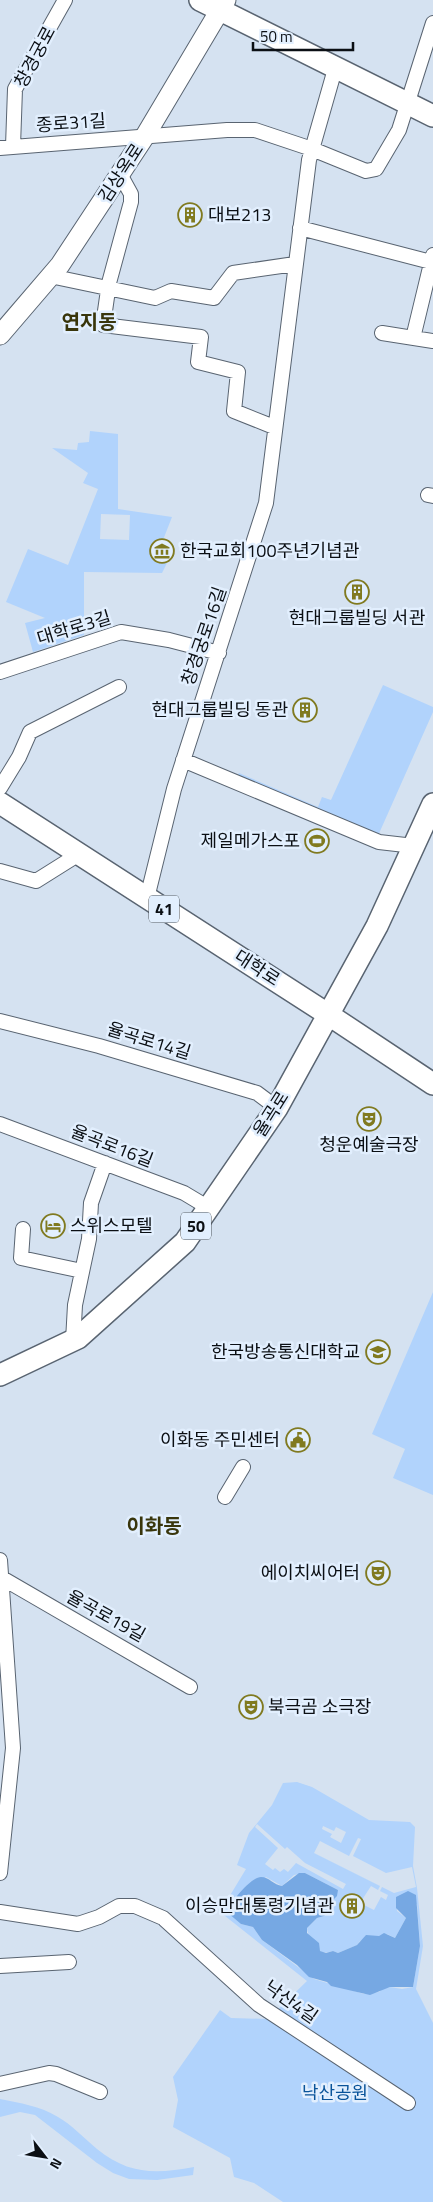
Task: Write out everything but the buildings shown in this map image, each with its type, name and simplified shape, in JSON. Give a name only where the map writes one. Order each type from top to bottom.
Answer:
[{"type":"main road","points":[[200,0],[223,5],[335,69],[433,116]]},
{"type":"main road","name":"대학로","points":[[0,802],[433,1084]]},
{"type":"main road","name":"율곡로","points":[[0,1375],[78,1338],[185,1242],[277,1108],[378,926],[433,804]]},
{"type":"street","name":"창경궁로","points":[[6,147],[15,89],[65,0]]},
{"type":"street","name":"김상옥로","points":[[0,335],[60,265],[145,136],[148,122],[170,84],[181,76],[183,62],[195,42],[223,5]]},
{"type":"street","points":[[145,136],[254,130],[312,149],[366,171],[376,169],[399,130],[433,23]]},
{"type":"street","name":"창경궁로16길","points":[[147,898],[174,789],[266,503],[295,264],[312,149],[335,69]]},
{"type":"street","name":"종로31길","points":[[6,147],[145,136]]},
{"type":"street","points":[[120,174],[131,194],[131,202],[109,283],[102,325],[201,337],[198,362],[238,372],[234,411],[274,427]]},
{"type":"street","points":[[300,228],[432,259],[413,338]]},
{"type":"street","points":[[50,276],[155,298],[170,291],[214,298],[233,273],[295,264]]},
{"type":"street","points":[[382,334],[433,341]]},
{"type":"street","name":"대학로3길","points":[[0,672],[121,632],[169,640],[219,653]]},
{"type":"street","points":[[0,788],[19,757],[30,732],[119,687]]},
{"type":"street","points":[[183,760],[379,842],[414,846]]},
{"type":"street","points":[[0,870],[36,881],[79,854]]},
{"type":"street","name":"율곡로14길","points":[[2,1025],[99,1046],[257,1093],[277,1108]]},
{"type":"street","name":"율곡로16길","points":[[0,1124],[184,1193],[209,1208]]},
{"type":"street","points":[[72,1341],[75,1305],[89,1239],[91,1202],[105,1163]]},
{"type":"street","points":[[23,1229],[21,1258],[82,1271]]},
{"type":"street","points":[[225,1497],[243,1467]]},
{"type":"street","points":[[0,1560],[13,1748],[0,1873]]},
{"type":"street","name":"율곡로19길","points":[[2,1578],[190,1687]]},
{"type":"street","name":"낙산4길","points":[[4,1913],[78,1924],[99,1917],[119,1906],[135,1906],[164,1918],[259,2005],[408,2103]]},
{"type":"street","points":[[0,1966],[69,1962]]},
{"type":"street","points":[[0,2084],[49,2073],[56,2074],[100,2092]]},
{"type":"green space","points":[[90,431],[118,434],[118,509],[172,517],[161,545],[173,551],[162,573],[84,572],[84,635],[33,652],[25,623],[45,618],[6,602],[28,549],[68,565],[98,489],[83,483],[88,473],[52,448],[77,450],[78,443],[89,442]],"holes":[[[101,514],[130,515],[129,540],[100,539]]]},
{"type":"green space","points":[[383,685],[433,707],[433,712],[377,838],[237,777],[239,773],[318,807],[322,797],[331,800]]},
{"type":"green space","points":[[433,1292],[433,1495],[393,1478],[405,1449],[372,1434]]},
{"type":"green space","name":"낙산공원","points":[[297,1782],[312,1787],[369,1820],[410,1822],[415,1827],[413,1866],[417,1888],[423,1946],[416,1989],[433,2023],[433,2202],[283,2202],[254,2183],[234,2177],[230,2158],[173,2127],[178,2100],[173,2077],[220,2010],[231,2018],[268,2019],[307,1981],[220,1912],[246,1869],[237,1865],[249,1833],[272,1805],[283,1783]],"holes":[[[257,1824],[285,1849],[287,1847],[305,1863],[346,1884],[343,1889],[296,1863],[288,1872],[284,1869],[280,1872],[275,1868],[273,1870],[265,1864],[278,1848],[255,1827]],[[323,1826],[334,1831],[336,1827],[346,1832],[341,1843],[330,1837],[332,1834],[322,1829]],[[358,1838],[361,1839],[353,1856],[386,1873],[412,1867],[416,1887],[394,1893],[382,1887],[380,1891],[388,1895],[386,1900],[381,1897],[374,1910],[360,1903],[371,1886],[378,1890],[380,1886],[314,1853],[320,1841],[349,1856]],[[305,1873],[338,1890],[324,1916],[317,1918],[307,1928],[313,1944],[323,1952],[333,1951],[338,1953],[357,1945],[360,1941],[387,1934],[395,1938],[406,1918],[397,1911],[397,1904],[417,1904],[420,1946],[413,1987],[402,1989],[390,1987],[379,1992],[364,1994],[314,1979],[262,1940],[253,1927],[241,1924],[230,1905],[266,1877],[282,1886],[294,1875]]]},
{"type":"green space","points":[[0,2099],[30,2105],[51,2113],[68,2124],[109,2158],[120,2164],[132,2168],[155,2171],[194,2167],[193,2175],[157,2180],[129,2179],[113,2173],[97,2163],[35,2115],[20,2112],[0,2117]]},
{"type":"shaded area","points":[[299,1873],[305,1873],[338,1890],[329,1911],[324,1916],[317,1918],[307,1928],[307,1933],[319,1943],[320,1951],[326,1953],[333,1951],[338,1953],[357,1945],[366,1935],[379,1936],[384,1933],[395,1938],[406,1918],[396,1908],[396,1897],[408,1891],[416,1895],[420,1946],[413,1987],[390,1987],[370,1995],[331,1986],[327,1982],[309,1977],[297,1965],[262,1940],[253,1927],[241,1924],[228,1913],[241,1892],[257,1878],[264,1877],[282,1886]]},
{"type":"place","name":"대보213","points":[[190,215]]},
{"type":"place","name":"한국교회100주년기념관","points":[[162,551]]},
{"type":"place","name":"현대그룹빌딩 서관","points":[[357,592]]},
{"type":"place","name":"현대그룹빌딩 동관","points":[[305,710]]},
{"type":"place","name":"제일메가스포","points":[[317,841]]},
{"type":"place","name":"청운예술극장","points":[[369,1119]]},
{"type":"place","name":"스위스모텔","points":[[53,1226]]},
{"type":"place","name":"한국방송통신대학교","points":[[378,1352]]},
{"type":"place","name":"이화동 주민센터","points":[[298,1440]]},
{"type":"place","name":"에이치씨어터","points":[[378,1573]]},
{"type":"place","name":"북극곰 소극장","points":[[251,1707]]},
{"type":"place","name":"이승만대통령기념관","points":[[352,1906]]},
{"type":"district","name":"연지동","points":[[89,322]]},
{"type":"district","name":"이화동","points":[[154,1526]]}]
